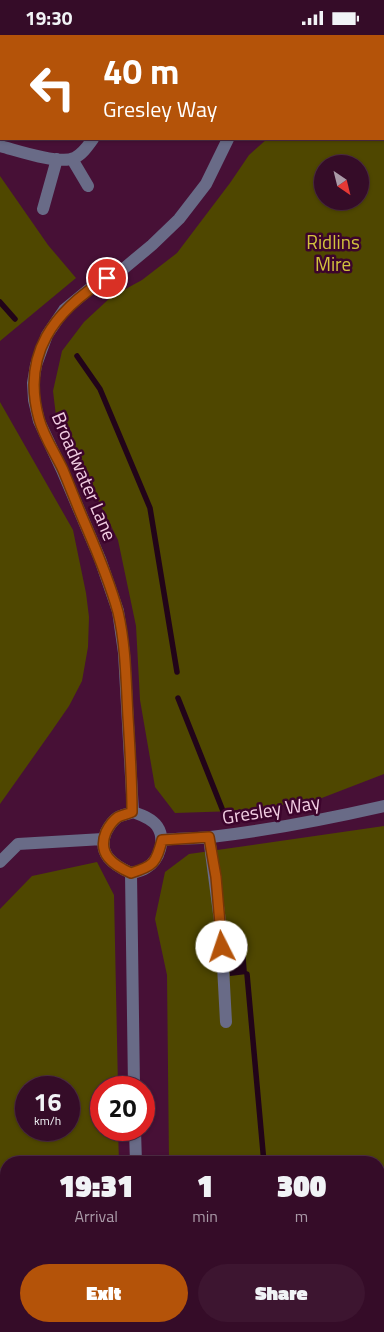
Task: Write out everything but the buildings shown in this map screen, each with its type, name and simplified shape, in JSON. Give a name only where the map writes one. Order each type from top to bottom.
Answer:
[{"type":"street","points":[[0,146],[50,158],[72,159],[80,155],[92,140]]},
{"type":"street","name":"Broadwater Lane","points":[[132,812],[124,653],[118,611],[96,550],[39,421],[34,400],[36,365],[47,335],[64,310],[92,287],[122,269],[152,245],[179,219],[206,184],[228,140]]},
{"type":"street","points":[[44,209],[50,158]]},
{"type":"street","points":[[72,159],[88,186]]},
{"type":"street","name":"Gresley Way","points":[[162,840],[209,837],[313,822],[384,806]]},
{"type":"street","points":[[132,812],[145,816],[157,826],[162,840],[157,859],[146,868],[131,873],[117,867],[106,855],[103,839],[109,825],[117,818],[132,812]]},
{"type":"street","points":[[209,837],[221,929],[226,1022]]},
{"type":"street","points":[[0,862],[18,844],[103,839]]},
{"type":"street","points":[[131,873],[134,1076]]},
{"type":"street","points":[[135,1141],[136,1156]]},
{"type":"green space","name":"Ridlins Mire","points":[[266,140],[384,140],[384,774],[314,801],[236,811],[175,813],[155,787],[140,700],[136,626],[118,540],[56,416],[53,391],[62,351],[84,322],[111,297],[142,280],[177,253],[249,155]]},
{"type":"green space","points":[[0,176],[48,245],[76,278],[0,341]]},
{"type":"green space","points":[[0,402],[73,530],[89,617],[88,647],[82,681],[69,706],[0,804]]},
{"type":"green space","points":[[384,826],[384,1156],[169,1156],[167,975],[155,919],[165,872],[189,854]]},
{"type":"green space","points":[[97,862],[114,895],[118,1076],[90,1076],[90,1141],[118,1141],[119,1156],[0,1156],[0,909],[32,876]]},
{"type":"shaded area","points":[[245,948],[247,974],[230,976],[228,950]]},
{"type":"waterway","points":[[0,302],[15,319]]},
{"type":"waterway","points":[[77,356],[100,389],[150,508],[177,672]]},
{"type":"waterway","points":[[178,698],[225,816]]},
{"type":"waterway","points":[[244,941],[245,948]]},
{"type":"waterway","points":[[247,974],[263,1156]]},
{"type":"route","points":[[107,278],[73,302],[56,321],[41,346],[34,383],[34,400],[39,421],[100,559],[118,611],[127,693],[132,812],[117,818],[109,825],[103,839],[106,855],[117,867],[131,873],[146,868],[157,859],[162,840],[209,837],[216,877],[222,947]]}]
